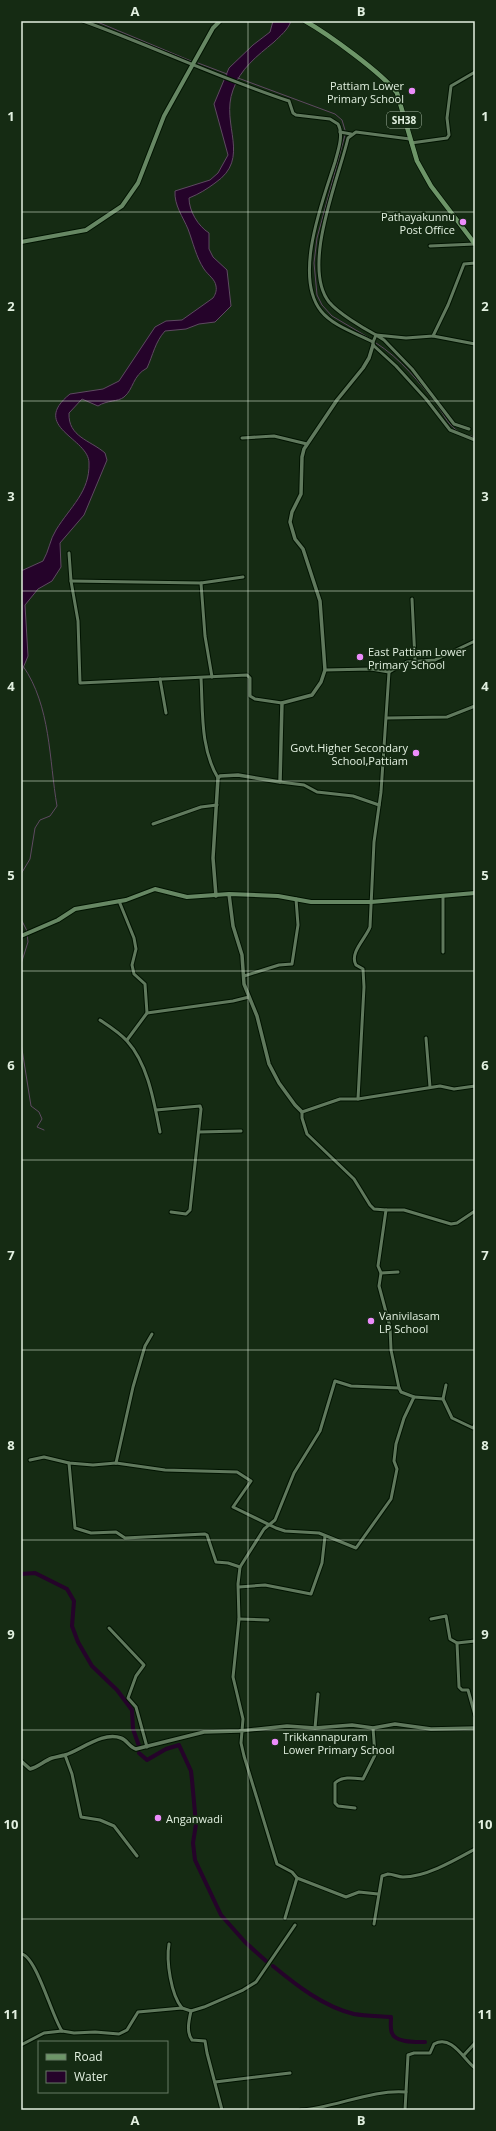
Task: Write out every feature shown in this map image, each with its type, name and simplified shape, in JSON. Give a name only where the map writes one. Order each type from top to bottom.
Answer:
[{"type":"main road","points":[[21,242],[86,230],[122,206],[138,183],[164,116],[213,28],[220,21]]},
{"type":"main road","name":"SH38","points":[[305,21],[359,60],[393,87],[401,102],[410,141],[417,161],[431,186],[475,244]]},
{"type":"main road","points":[[23,935],[58,920],[75,909],[119,902],[156,889],[187,897],[229,894],[278,896],[311,902],[371,902],[408,897],[442,897],[475,893]]},
{"type":"street","points":[[83,21],[289,101],[293,113],[296,116],[330,119],[338,124],[340,132],[338,152],[310,251],[309,270],[314,302],[322,312],[337,324],[373,343],[426,398],[450,430],[475,440]]},
{"type":"street","points":[[340,132],[351,134],[356,132],[410,141],[447,138],[450,134],[448,118],[451,86],[475,72]]},
{"type":"street","points":[[351,134],[348,138],[319,240],[318,271],[326,298],[330,303],[384,340],[412,369],[454,424],[469,429]]},
{"type":"street","points":[[430,246],[475,244]]},
{"type":"street","points":[[433,336],[448,305],[464,264],[475,263]]},
{"type":"street","points":[[69,553],[71,581],[78,621],[80,683],[201,678],[247,674],[250,678],[250,696],[256,699],[282,703],[312,695],[321,682],[325,670],[320,601],[303,549],[296,539],[290,522],[292,512],[301,494],[302,457],[307,444],[337,400],[363,368],[369,358],[376,335]]},
{"type":"street","points":[[376,335],[406,338],[433,336],[475,344]]},
{"type":"street","points":[[242,438],[274,436],[307,444]]},
{"type":"street","points":[[71,581],[201,583],[243,577]]},
{"type":"street","points":[[201,583],[205,636],[212,677]]},
{"type":"street","points":[[412,599],[415,660]]},
{"type":"street","points":[[325,670],[371,669],[389,672],[407,662],[415,660],[424,662],[435,660],[475,641]]},
{"type":"street","points":[[358,1099],[364,987],[363,969],[356,965],[354,960],[357,948],[370,927],[374,842],[387,718],[389,672]]},
{"type":"street","points":[[201,678],[203,728],[212,766],[218,778],[213,858],[216,896]]},
{"type":"street","points":[[160,679],[166,713]]},
{"type":"street","points":[[280,782],[282,703]]},
{"type":"street","points":[[387,718],[447,717],[475,706]]},
{"type":"street","points":[[218,778],[220,776],[238,775],[304,786],[317,792],[352,796],[379,805]]},
{"type":"street","points":[[153,824],[201,807],[217,805]]},
{"type":"street","points":[[229,894],[233,926],[242,955],[244,984],[257,1016],[269,1064],[279,1083],[302,1112],[302,1118],[307,1134],[354,1179],[374,1209],[404,1210],[451,1224],[457,1223],[475,1211]]},
{"type":"street","points":[[442,897],[444,952]]},
{"type":"street","points":[[244,976],[280,965],[292,964],[298,925],[296,899]]},
{"type":"street","points":[[119,902],[134,938],[136,949],[132,965],[135,976],[144,984],[147,1014],[127,1040]]},
{"type":"street","points":[[147,1014],[233,1001],[249,997]]},
{"type":"street","points":[[100,1020],[127,1040],[140,1058],[156,1110],[160,1132]]},
{"type":"street","points":[[426,1038],[430,1087]]},
{"type":"street","points":[[302,1112],[340,1100],[410,1092],[430,1087],[440,1086],[454,1089],[475,1086]]},
{"type":"street","points":[[156,1110],[200,1106],[199,1132],[190,1210],[186,1214],[171,1212]]},
{"type":"street","points":[[199,1132],[241,1131]]},
{"type":"street","points":[[386,1210],[378,1266],[381,1273],[379,1286],[390,1327],[390,1350],[399,1388],[401,1392],[414,1397],[443,1399]]},
{"type":"street","points":[[381,1273],[398,1272]]},
{"type":"street","points":[[116,1463],[133,1387],[145,1346],[152,1334]]},
{"type":"street","points":[[378,1894],[359,1892],[346,1897],[297,1878],[292,1872],[278,1864],[244,1756],[241,1743],[243,1719],[233,1677],[238,1619],[240,1567],[264,1529],[275,1520],[294,1473],[320,1431],[335,1381],[351,1386],[399,1388]]},
{"type":"street","points":[[446,1385],[443,1399],[452,1418],[473,1428],[475,1425]]},
{"type":"street","points":[[30,1460],[44,1457],[69,1463],[93,1465],[116,1463],[165,1470],[237,1472],[251,1481],[233,1506],[269,1525],[285,1531],[306,1532],[325,1536],[356,1548],[391,1499],[397,1469],[394,1461],[396,1444],[404,1418],[414,1397]]},
{"type":"street","points":[[69,1463],[75,1528],[91,1533],[116,1532],[125,1538],[205,1534],[207,1535],[216,1562],[228,1563],[240,1567]]},
{"type":"street","points":[[239,1587],[266,1584],[312,1594],[322,1563],[325,1536]]},
{"type":"street","points":[[431,1619],[446,1616],[450,1639],[457,1643],[475,1641]]},
{"type":"street","points":[[238,1619],[268,1620]]},
{"type":"street","points":[[109,1628],[144,1665],[136,1676],[128,1698],[136,1707],[147,1747]]},
{"type":"street","points":[[457,1643],[459,1687],[462,1690],[468,1690],[475,1715]]},
{"type":"street","points":[[314,1728],[318,1694]]},
{"type":"street","points":[[21,1761],[30,1769],[52,1758],[65,1755],[104,1738],[115,1737],[121,1738],[132,1748],[147,1747],[187,1735],[204,1732],[287,1726],[314,1728],[352,1725],[373,1728],[395,1724],[431,1729],[475,1728]]},
{"type":"street","points":[[356,1808],[338,1806],[335,1803],[335,1783],[338,1780],[344,1779],[363,1779],[375,1755],[373,1728]]},
{"type":"street","points":[[65,1755],[72,1774],[81,1817],[100,1820],[114,1826],[137,1856]]},
{"type":"street","points":[[374,1924],[380,1881],[385,1875],[409,1877],[444,1866],[475,1849]]},
{"type":"street","points":[[285,1918],[297,1878]]},
{"type":"street","points":[[21,2045],[44,2033],[62,2031],[74,2033],[95,2032],[119,2034],[127,2030],[138,2012],[182,2008],[191,2011],[204,2008],[256,1982],[295,1925]]},
{"type":"street","points":[[169,1944],[169,1970],[177,2002],[182,2008]]},
{"type":"street","points":[[21,1954],[27,1956],[35,1969],[51,2012],[62,2031]]},
{"type":"street","points":[[191,2011],[188,2022],[189,2036],[192,2040],[205,2041],[222,2110]]},
{"type":"street","points":[[405,2110],[406,2063],[410,2054],[430,2053],[434,2044],[447,2042],[464,2055],[475,2068]]},
{"type":"street","points":[[464,2055],[475,2043]]},
{"type":"street","points":[[215,2082],[290,2072]]},
{"type":"street","points":[[301,2110],[316,2109],[377,2095],[406,2092]]},
{"type":"water","points":[[273,21],[291,21],[284,33],[255,58],[245,69],[236,82],[233,90],[230,103],[234,152],[232,163],[226,173],[215,183],[189,198],[192,213],[201,226],[209,233],[209,249],[213,257],[227,270],[231,306],[215,322],[199,324],[186,329],[165,331],[156,344],[147,368],[138,375],[130,390],[122,399],[98,406],[82,399],[69,413],[72,428],[76,433],[105,453],[107,460],[84,515],[60,543],[61,567],[52,581],[38,589],[25,605],[28,656],[21,673],[21,571],[43,561],[54,534],[83,491],[88,473],[89,463],[87,454],[64,432],[58,424],[56,415],[59,405],[70,394],[103,389],[119,381],[155,327],[166,321],[182,320],[213,298],[216,293],[213,279],[204,269],[199,260],[188,229],[177,206],[175,191],[210,180],[218,173],[228,155],[214,104],[229,68],[253,45],[270,32]]},
{"type":"waterway","points":[[95,21],[191,61]]},
{"type":"waterway","points":[[198,63],[227,74]]},
{"type":"waterway","points":[[238,78],[335,114],[342,120],[345,130]]},
{"type":"waterway","points":[[345,135],[317,238],[314,263],[317,295],[322,305],[332,316],[371,339]]},
{"type":"waterway","points":[[376,343],[385,349],[409,371],[424,388],[450,424],[461,433]]},
{"type":"waterway","points":[[466,435],[475,437]]},
{"type":"waterway","points":[[21,874],[30,859],[35,828],[40,820],[50,816],[57,806],[48,734],[44,716],[39,698],[23,666]]},
{"type":"waterway","points":[[21,919],[27,931]]},
{"type":"waterway","points":[[21,964],[28,942],[27,934]]},
{"type":"waterway","points":[[21,1043],[31,1106],[39,1112],[42,1119],[37,1127],[44,1130]]},
{"type":"waterway","points":[[21,1574],[35,1573],[67,1589],[74,1601],[72,1626],[78,1642],[92,1666],[117,1690],[132,1710],[133,1729],[139,1746]]},
{"type":"waterway","points":[[139,1753],[147,1760],[166,1749],[179,1745],[191,1771],[196,1824],[193,1843],[195,1860],[221,1915],[245,1942],[266,1961]]},
{"type":"waterway","points":[[273,1966],[291,1981],[321,2001],[343,2011],[354,2014],[391,2017],[391,2030],[397,2039],[425,2042]]},
{"type":"place","name":"Pattiam Lower Primary School","points":[[412,91]]},
{"type":"place","name":"Pathayakunnu Post Office","points":[[463,222]]},
{"type":"place","name":"East Pattiam Lower Primary School","points":[[360,657]]},
{"type":"place","name":"Govt.Higher Secondary School,Pattiam","points":[[416,753]]},
{"type":"place","name":"Vanivilasam LP School","points":[[371,1321]]},
{"type":"place","name":"Trikkannapuram Lower Primary School","points":[[275,1742]]},
{"type":"place","name":"Anganwadi","points":[[158,1818]]}]
